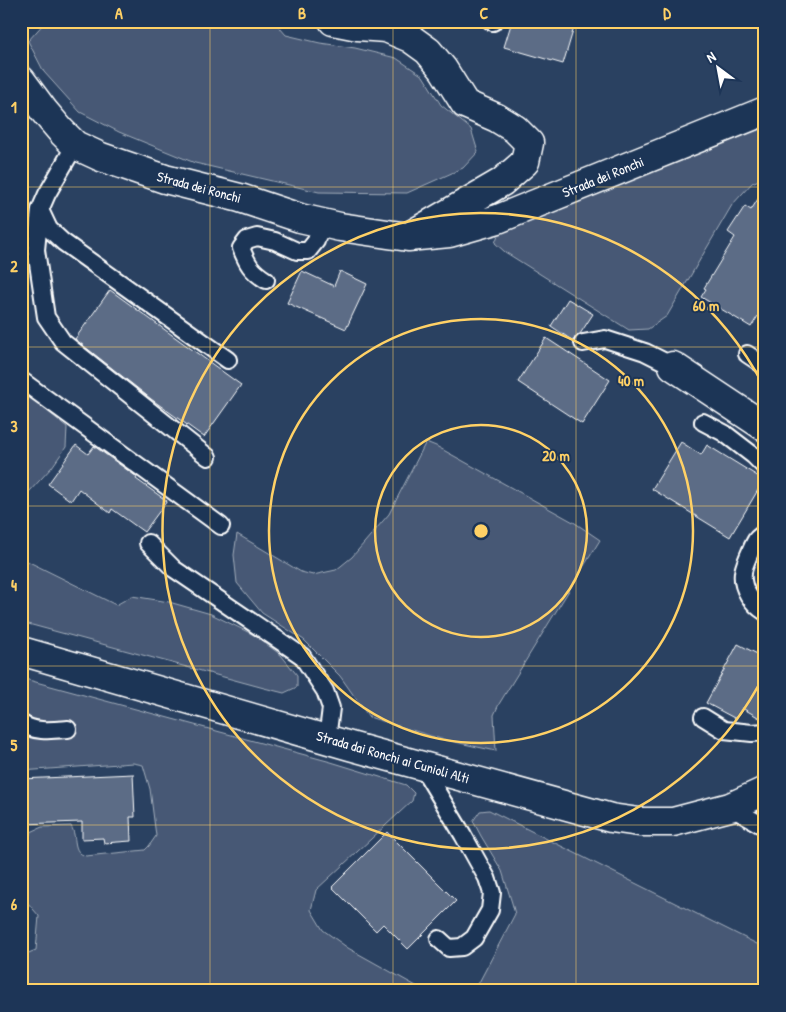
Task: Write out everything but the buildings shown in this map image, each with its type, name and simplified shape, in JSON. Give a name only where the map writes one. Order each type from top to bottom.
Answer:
[{"type":"street","points":[[333,21],[358,26],[386,28],[410,38],[428,51],[438,63],[465,104],[503,121],[515,129],[529,143],[525,162],[502,182],[408,237]]},
{"type":"street","name":"Strada dei Ronchi","points":[[21,80],[44,111],[75,145],[101,157],[165,179],[240,198],[300,218],[340,227],[408,237],[449,233],[498,219],[765,111]]},
{"type":"street","points":[[673,366],[765,427]]},
{"type":"street","name":"Strada dai Ronchi ai Cunioli Alti","points":[[21,651],[611,818],[639,822],[673,822],[730,807],[765,791]]},
{"type":"lane","points":[[75,145],[40,210],[36,250],[46,317],[63,342],[208,457]]},
{"type":"lane","points":[[40,210],[49,229],[63,242],[228,360]]},
{"type":"lane","points":[[266,280],[248,264],[241,248],[247,240],[256,237],[275,241],[297,251],[308,250],[316,241],[321,223]]},
{"type":"lane","points":[[583,343],[605,338],[645,352],[673,366]]},
{"type":"lane","points":[[747,354],[765,366]]},
{"type":"lane","points":[[21,380],[221,526]]},
{"type":"lane","points":[[703,422],[724,432],[765,467]]},
{"type":"lane","points":[[765,532],[756,541],[743,573],[744,589],[752,601],[765,612]]},
{"type":"lane","points":[[148,543],[174,569],[302,656],[325,691],[331,708],[327,739]]},
{"type":"lane","points":[[703,717],[724,730],[752,733],[765,732]]},
{"type":"lane","points":[[21,723],[26,727],[49,730],[68,729]]},
{"type":"lane","points":[[421,765],[487,878],[492,893],[490,910],[474,938],[462,947],[449,948],[439,938]]},
{"type":"lane","points":[[730,807],[765,826]]},
{"type":"shaded area","points":[[46,21],[274,21],[286,35],[396,58],[423,76],[441,105],[471,129],[478,152],[463,168],[407,193],[319,192],[195,163],[119,132],[80,112],[44,72],[28,41]]},
{"type":"shaded area","points":[[765,124],[765,180],[761,179],[752,183],[732,205],[667,316],[648,329],[629,330],[505,252],[495,243],[498,235],[513,223]]},
{"type":"shaded area","points":[[21,390],[67,427],[66,447],[52,467],[29,492],[21,485]]},
{"type":"shaded area","points":[[426,442],[575,523],[600,540],[499,704],[494,715],[496,751],[441,739],[369,717],[340,676],[304,640],[262,613],[237,583],[234,555],[237,534],[301,572],[313,575],[336,570],[352,557],[389,514]]},
{"type":"shaded area","points":[[21,558],[116,605],[132,596],[169,602],[211,614],[254,635],[281,655],[297,675],[297,687],[284,693],[21,622]]},
{"type":"shaded area","points":[[21,678],[331,762],[406,785],[414,793],[412,801],[316,890],[311,910],[323,930],[348,948],[425,991],[21,991],[21,956],[36,950],[39,916],[21,895],[21,857],[31,832],[42,827],[71,826],[78,851],[86,856],[145,850],[156,836],[150,789],[143,765],[133,763],[21,771]]},
{"type":"shaded area","points":[[489,810],[765,948],[765,991],[473,991],[515,914],[502,871],[473,821],[480,811]]}]
